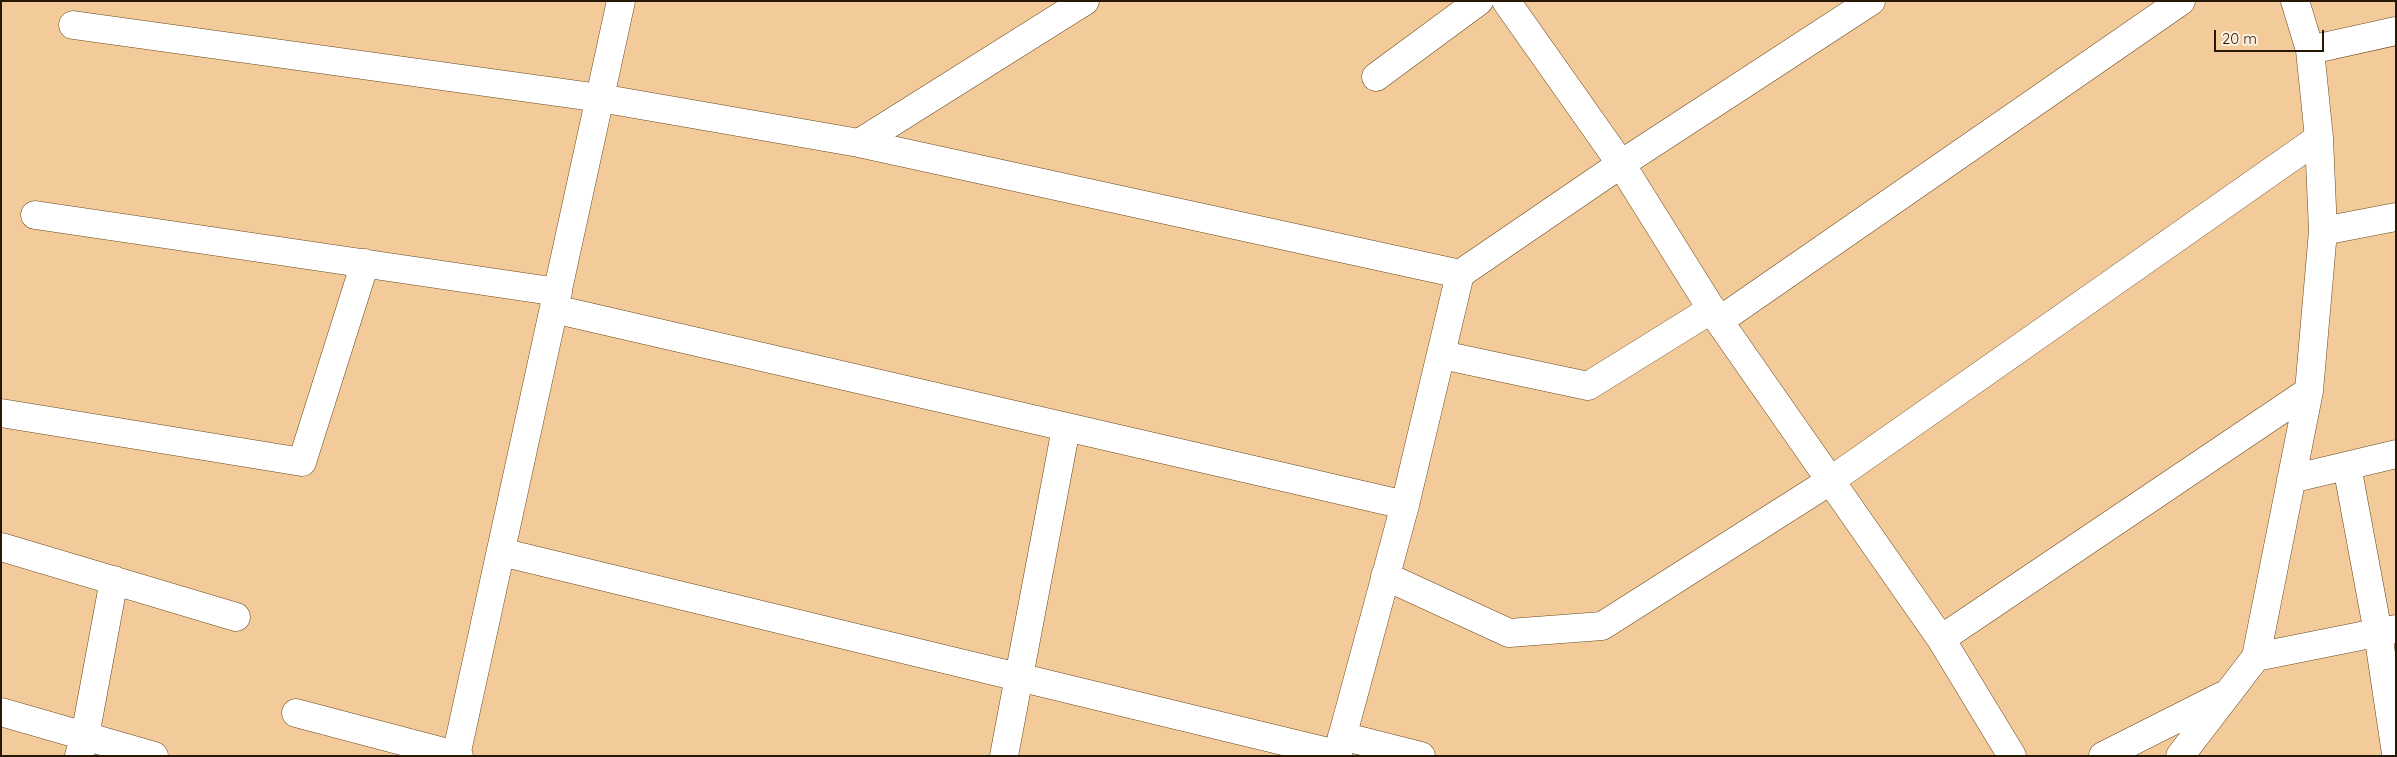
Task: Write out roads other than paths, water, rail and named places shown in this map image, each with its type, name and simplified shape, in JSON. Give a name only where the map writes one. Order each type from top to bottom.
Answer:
[{"type":"street","points":[[296,713],[457,756],[621,1]]},
{"type":"street","points":[[859,143],[1085,1]]},
{"type":"street","points":[[1376,76],[1479,1]]},
{"type":"street","points":[[1506,1],[1621,164],[1716,315],[1941,639],[2012,756]]},
{"type":"street","points":[[1338,748],[1405,505],[1460,274],[1621,164],[1871,1]]},
{"type":"street","points":[[1442,355],[1588,386],[1716,315],[2181,1]]},
{"type":"street","points":[[2180,756],[2256,657],[2309,391],[2323,231],[2319,138],[2310,50],[2295,1]]},
{"type":"street","points":[[73,25],[600,98],[859,143],[1460,274]]},
{"type":"street","points":[[2310,50],[2396,31]]},
{"type":"street","points":[[1385,576],[1509,632],[1602,626],[1830,481],[2319,138]]},
{"type":"street","points":[[35,215],[365,263],[556,301],[1066,428],[1405,505]]},
{"type":"street","points":[[2323,231],[2396,217]]},
{"type":"street","points":[[1,413],[302,462],[365,263]]},
{"type":"street","points":[[1941,639],[2309,391]]},
{"type":"street","points":[[1004,756],[1066,428]]},
{"type":"street","points":[[2291,479],[2396,454]]},
{"type":"street","points":[[2347,466],[2387,631],[2396,754]]},
{"type":"street","points":[[1,547],[236,617]]},
{"type":"street","points":[[501,552],[1019,677],[1338,748],[1421,756]]},
{"type":"street","points":[[82,746],[114,580]]},
{"type":"street","points":[[2256,657],[2387,631]]},
{"type":"street","points":[[2102,756],[2227,693]]},
{"type":"street","points":[[1,712],[82,746],[154,756]]}]
